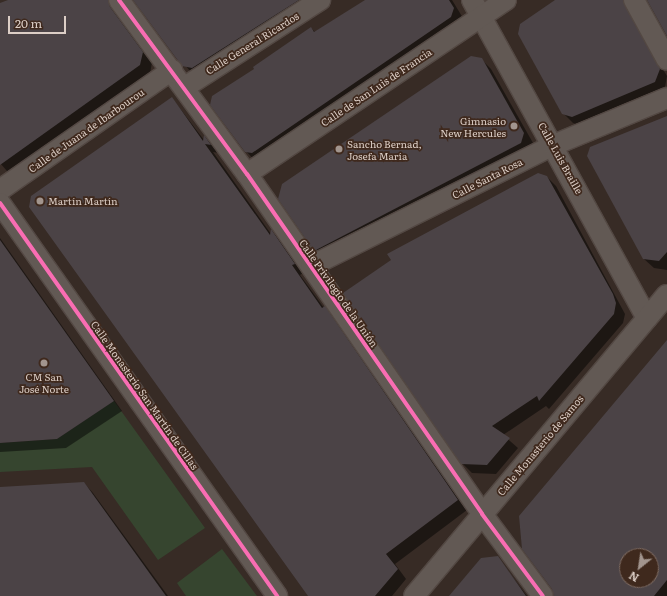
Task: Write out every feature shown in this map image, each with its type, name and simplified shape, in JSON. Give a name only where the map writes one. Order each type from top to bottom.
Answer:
[{"type":"street","name":"Calle Privilegio de la Unión","points":[[119,0],[172,70],[247,174],[482,514],[543,596]]},
{"type":"street","name":"Calle General Ricardos","points":[[184,87],[320,0]]},
{"type":"street","name":"Calle de San Luis de Francia","points":[[247,174],[477,8],[506,0]]},
{"type":"street","points":[[634,0],[667,60]]},
{"type":"street","name":"Calle Luis Braille","points":[[477,8],[554,145],[647,318]]},
{"type":"street","name":"Calle de Juana de Ibarbourou","points":[[0,190],[172,70]]},
{"type":"street","name":"Calle Santa Rosa","points":[[311,266],[554,145],[667,98]]},
{"type":"street","name":"Calle Monasterio San Martín de Cillas","points":[[0,203],[277,596]]},
{"type":"street","name":"Calle Monasterio de Samos","points":[[414,596],[667,295]]},
{"type":"green space","points":[[114,401],[205,528],[158,560],[92,467],[0,472],[0,443],[57,439]]},
{"type":"green space","points":[[222,549],[257,596],[186,596],[177,583]]},
{"type":"building","points":[[8,0],[108,0],[110,7],[143,52],[140,65],[0,165],[0,3]]},
{"type":"building","points":[[133,0],[299,0],[192,68],[182,66]]},
{"type":"building","points":[[365,0],[449,0],[454,8],[451,17],[252,153],[245,152],[210,105],[212,96],[254,69],[253,67],[311,27],[314,32]]},
{"type":"building","points":[[555,0],[623,0],[660,69],[655,82],[572,117],[562,114],[518,34],[520,24]]},
{"type":"building","points":[[647,0],[667,0],[667,36]]},
{"type":"building","points":[[471,56],[482,58],[524,133],[521,143],[314,251],[278,199],[282,184]]},
{"type":"building","points":[[172,97],[203,141],[204,135],[211,145],[205,144],[270,235],[271,229],[295,264],[292,265],[322,308],[325,306],[458,500],[386,554],[398,569],[375,596],[308,596],[29,207],[31,196]]},
{"type":"building","points":[[667,116],[667,252],[659,261],[643,259],[587,156],[590,147]]},
{"type":"building","points":[[538,173],[547,176],[613,294],[616,303],[614,314],[539,401],[537,396],[492,426],[510,438],[487,465],[461,464],[343,293],[391,260],[387,254]]},
{"type":"building","name":"CM San José Norte","points":[[0,240],[114,401],[57,439],[0,443]]},
{"type":"building","points":[[667,340],[667,580],[654,596],[554,596],[552,589],[522,549],[519,516]]},
{"type":"building","points":[[84,482],[166,596],[0,596],[0,487]]},
{"type":"building","points":[[498,556],[526,596],[449,596],[481,558]]},
{"type":"cycle path","points":[[119,0],[247,174],[482,514],[543,596]]},
{"type":"cycle path","points":[[0,203],[277,596]]},
{"type":"place","name":"Gimnasio New Hercules","points":[[514,126]]},
{"type":"place","name":"Sancho Bernad, Josefa María","points":[[339,149]]},
{"type":"place","name":"Martín Martín","points":[[40,201]]},
{"type":"place","name":"CM San José Norte","points":[[44,363]]}]
